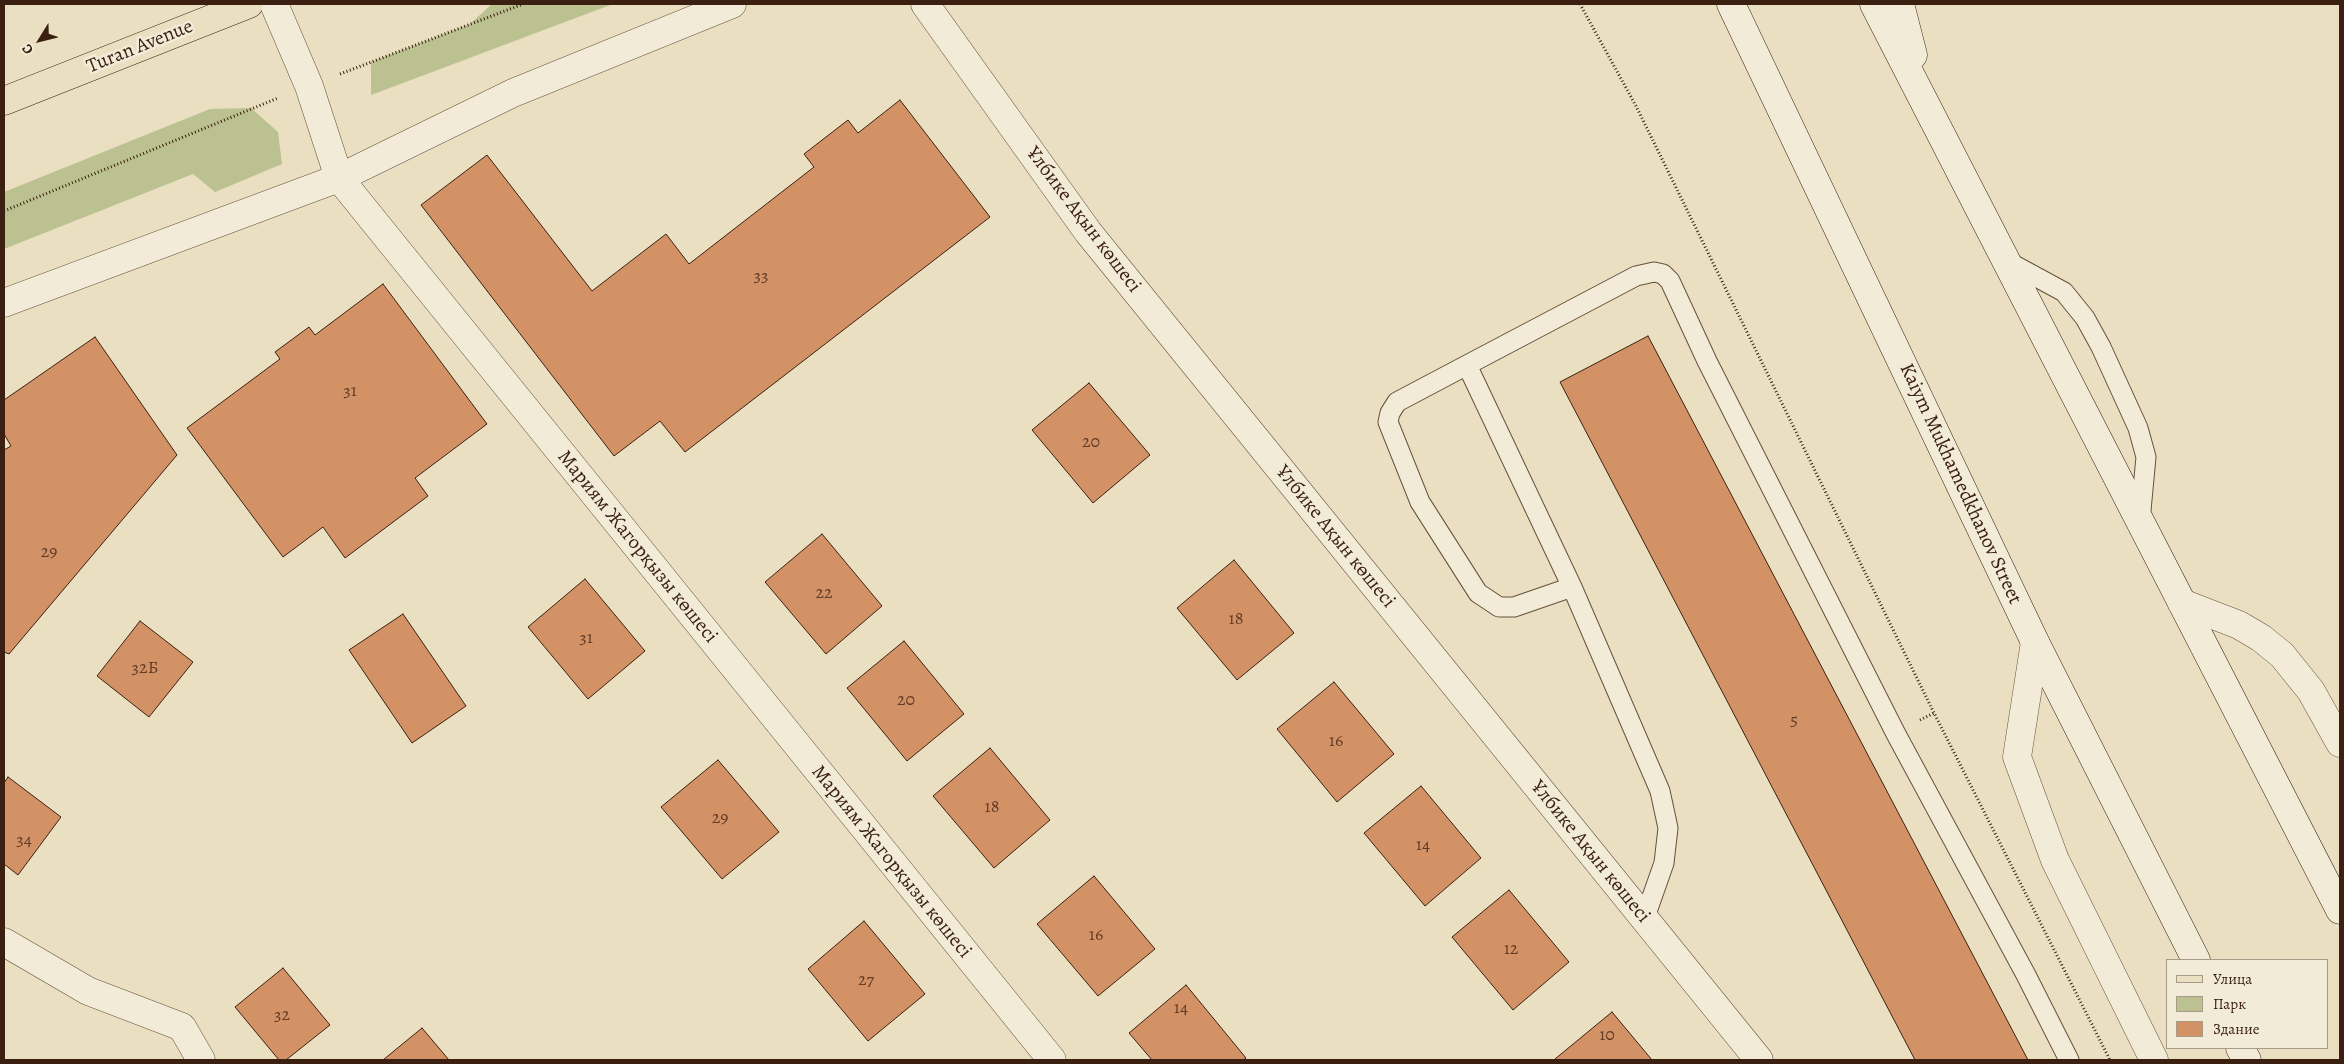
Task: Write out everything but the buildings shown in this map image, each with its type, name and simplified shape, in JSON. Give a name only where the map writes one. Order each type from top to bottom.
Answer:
[{"type":"main road","name":"Turan Avenue","points":[[4,101],[249,4]]},
{"type":"street","name":"Мариям Жагорқызы көшесі","points":[[274,4],[309,86],[339,178],[1052,1060]]},
{"type":"street","points":[[4,303],[339,178],[513,93],[732,4]]},
{"type":"street","name":"Ұлбике Ақын көшесі","points":[[925,4],[1088,232],[1758,1060]]},
{"type":"street","name":"Kaiym Mukhamedkhanov Street","points":[[1731,4],[2035,642],[2195,959]]},
{"type":"street","points":[[1874,4],[2340,910]]},
{"type":"street","points":[[1900,4],[1925,100]]},
{"type":"street","points":[[2182,602],[2239,625],[2262,638],[2282,655],[2311,691],[2340,744]]},
{"type":"street","points":[[2035,642],[2017,757],[2055,860],[2154,1060]]},
{"type":"street","points":[[4,942],[88,991],[182,1027],[201,1060]]},
{"type":"street","points":[[2241,1049],[2247,1060]]},
{"type":"lane","points":[[2004,260],[2064,292],[2085,318],[2101,347],[2138,428],[2146,457],[2140,522]]},
{"type":"lane","points":[[1572,587],[1514,607],[1499,607],[1478,593],[1420,502],[1388,422],[1390,413],[1397,402],[1636,276],[1654,272],[1663,274],[1670,281],[1707,361],[1896,734],[2026,975],[2069,1060]]},
{"type":"lane","points":[[1467,364],[1572,587],[1660,791],[1668,828],[1665,854],[1644,920]]},
{"type":"path","points":[[4,211],[309,86],[523,4]]},
{"type":"path","points":[[1580,4],[1636,106],[1934,713],[2110,1060]]},
{"type":"green space","points":[[492,4],[613,4],[371,95],[371,62],[470,24]]},
{"type":"green space","points":[[251,108],[278,132],[282,164],[215,192],[193,174],[4,249],[4,192],[210,109]]}]
